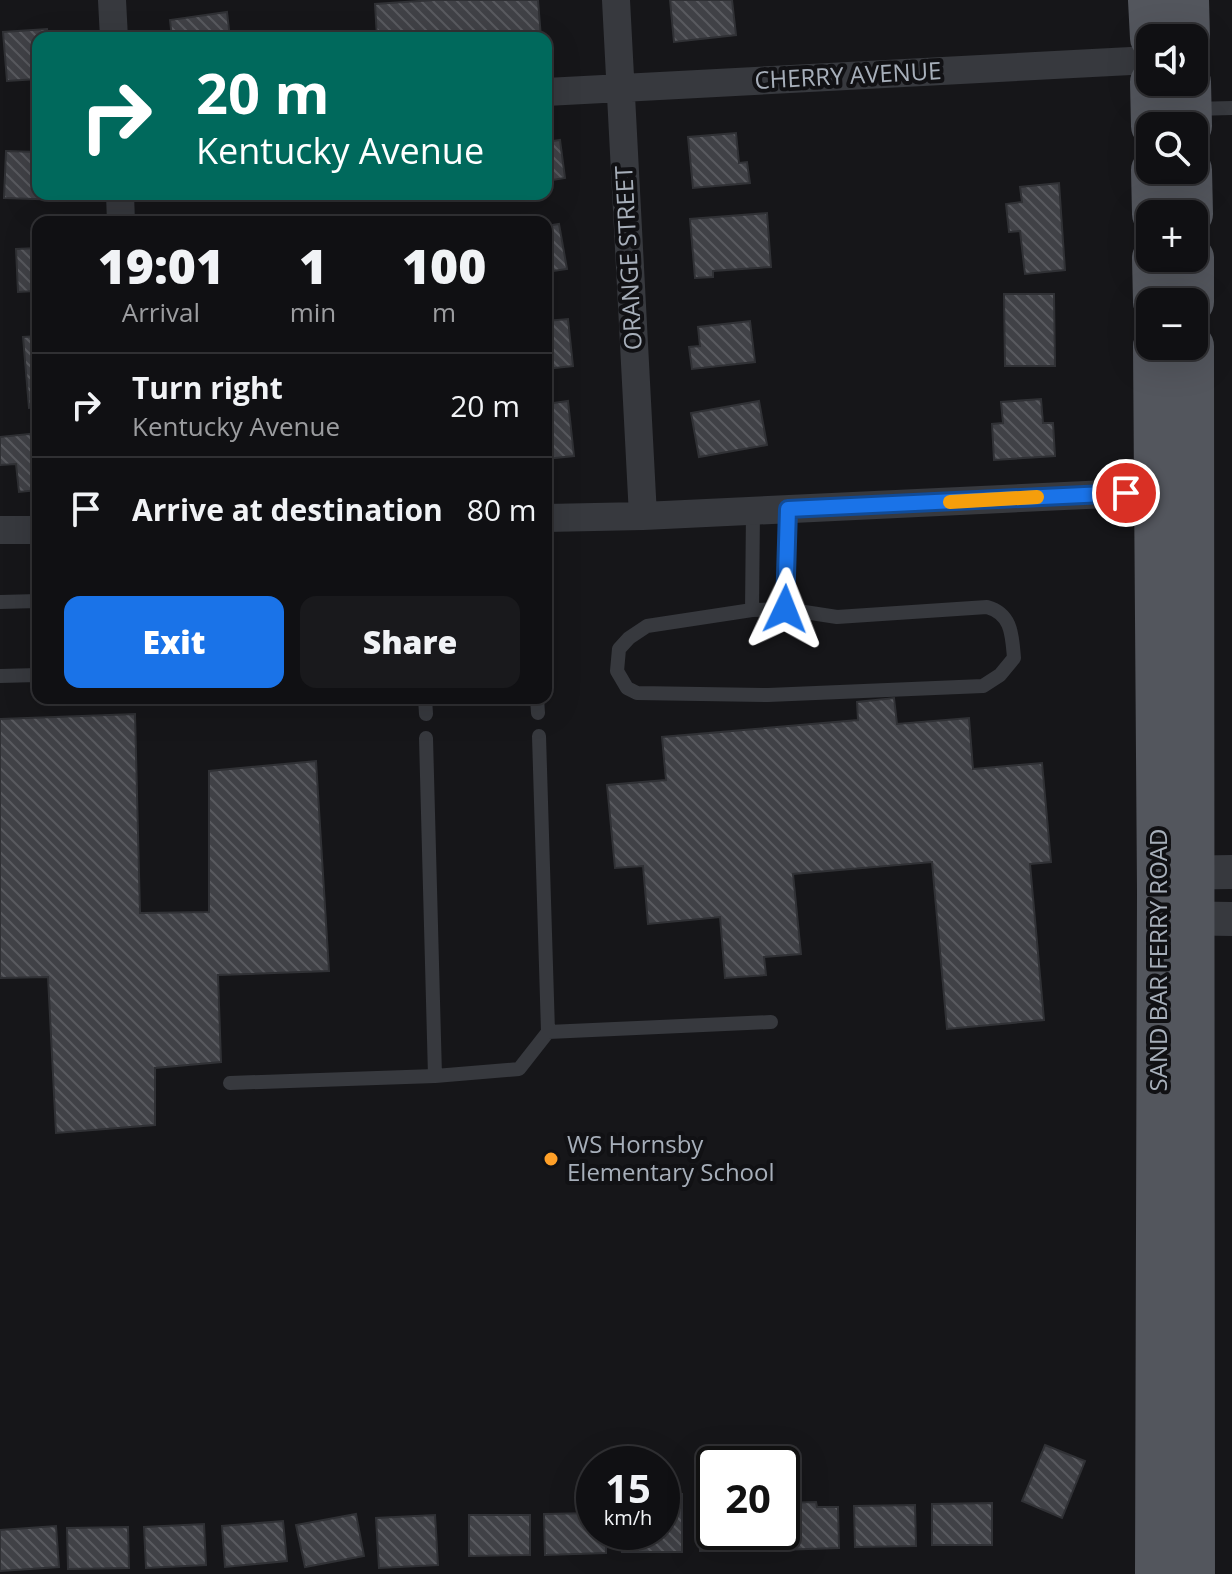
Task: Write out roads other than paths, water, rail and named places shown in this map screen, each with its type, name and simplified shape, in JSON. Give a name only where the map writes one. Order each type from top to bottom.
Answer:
[{"type":"main road","points":[[1150,0],[1151,24]]},
{"type":"main road","points":[[1187,0],[1188,24]]},
{"type":"main road","points":[[1166,96],[1180,111]]},
{"type":"main road","name":"SAND BAR FERRY ROAD","points":[[1157,360],[1174,491],[1194,895],[1193,1574]]},
{"type":"main road","name":"SAND BAR FERRY ROAD","points":[[1174,491],[1190,360]]},
{"type":"main road","name":"SAND BAR FERRY ROAD","points":[[1157,1574],[1194,895]]},
{"type":"street","points":[[112,0],[114,32]]},
{"type":"street","name":"ORANGE STREET","points":[[616,0],[643,516]]},
{"type":"street","name":"CHERRY AVENUE","points":[[552,92],[1136,61]]},
{"type":"street","points":[[552,518],[1174,491]]},
{"type":"street","points":[[0,530],[32,530]]},
{"type":"lane","points":[[1180,111],[1232,108]]},
{"type":"lane","points":[[785,609],[788,509]]},
{"type":"lane","points":[[752,610],[753,511]]},
{"type":"lane","points":[[0,602],[32,601]]},
{"type":"lane","points":[[987,607],[997,610],[1011,626],[1014,658],[1000,675],[983,686],[768,695],[637,693],[627,688],[617,671],[619,649],[647,626],[752,610],[785,609],[837,617],[987,607]]},
{"type":"lane","points":[[0,676],[32,675]]},
{"type":"lane","points":[[425,704],[426,714]]},
{"type":"lane","points":[[230,1083],[435,1076],[519,1069],[548,1032],[539,736]]},
{"type":"lane","points":[[426,738],[435,1076]]},
{"type":"lane","points":[[548,1032],[771,1022]]},
{"type":"place","name":"WS Hornsby Elementary School","points":[[551,1159]]}]
